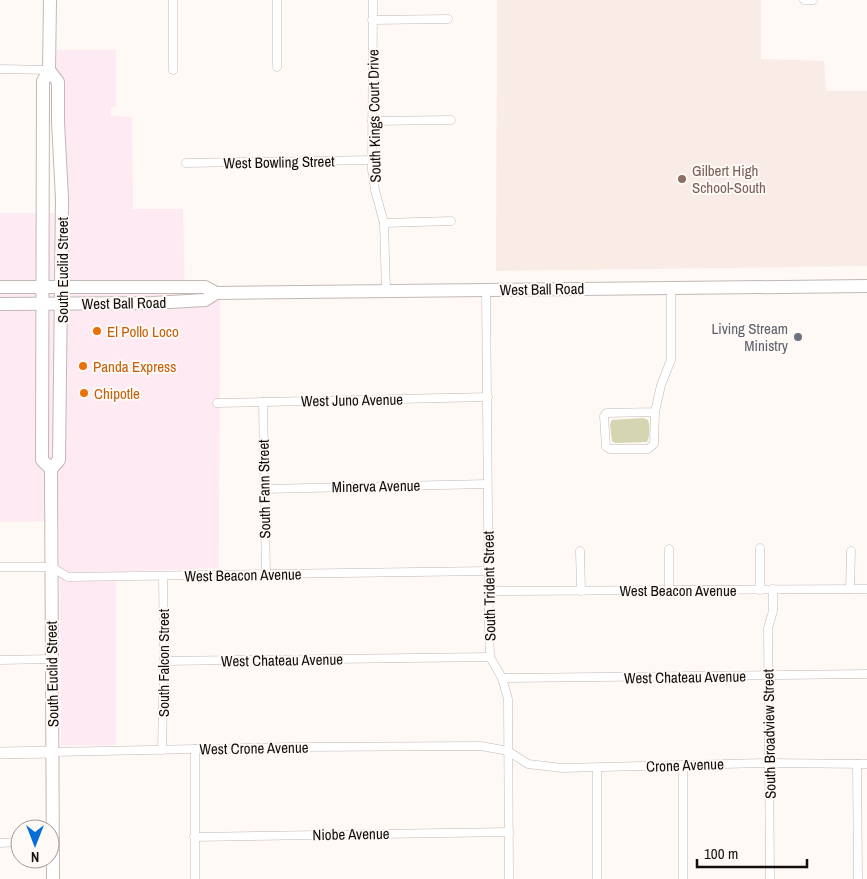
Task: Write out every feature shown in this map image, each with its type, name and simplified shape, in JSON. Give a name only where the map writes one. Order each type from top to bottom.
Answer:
[{"type":"main road","name":"South Euclid Street","points":[[50,0],[49,70],[43,81],[42,460],[51,469]]},
{"type":"main road","name":"South Euclid Street","points":[[49,70],[58,82],[62,199],[59,460],[51,469],[52,819]]},
{"type":"main road","name":"West Ball Road","points":[[0,287],[205,287],[216,293],[867,286]]},
{"type":"main road","name":"West Ball Road","points":[[0,304],[153,303],[205,300],[216,293]]},
{"type":"street","points":[[173,0],[173,70]]},
{"type":"street","points":[[277,0],[277,67]]},
{"type":"street","name":"South Kings Court Drive","points":[[372,0],[372,160],[373,180],[384,223],[386,291]]},
{"type":"street","points":[[804,0],[813,0]]},
{"type":"street","points":[[372,20],[448,20]]},
{"type":"street","points":[[0,69],[49,70]]},
{"type":"street","points":[[372,121],[451,120]]},
{"type":"street","name":"West Bowling Street","points":[[186,163],[372,160]]},
{"type":"street","points":[[384,223],[451,221]]},
{"type":"street","points":[[655,412],[606,413],[604,416],[606,447],[608,449],[648,449],[654,446],[655,412],[661,385],[672,360],[671,288]]},
{"type":"street","name":"South Trident Street","points":[[486,290],[490,657],[502,678],[508,699],[509,879]]},
{"type":"street","name":"West Juno Avenue","points":[[217,403],[488,397]]},
{"type":"street","name":"South Fann Street","points":[[263,402],[266,575]]},
{"type":"street","name":"Minerva Avenue","points":[[265,489],[488,484]]},
{"type":"street","points":[[760,548],[760,590]]},
{"type":"street","points":[[669,549],[669,590]]},
{"type":"street","points":[[580,551],[581,591]]},
{"type":"street","points":[[850,589],[851,551]]},
{"type":"street","name":"West Beacon Avenue","points":[[0,567],[51,567],[68,577],[488,571]]},
{"type":"street","name":"South Falcon Street","points":[[162,750],[163,576]]},
{"type":"street","name":"South Broadview Street","points":[[770,879],[768,628],[773,610],[773,589]]},
{"type":"street","name":"West Beacon Avenue","points":[[488,591],[867,589]]},
{"type":"street","name":"West Chateau Avenue","points":[[164,661],[490,657]]},
{"type":"street","points":[[0,660],[52,659]]},
{"type":"street","name":"West Chateau Avenue","points":[[502,678],[867,674]]},
{"type":"street","name":"West Crone Avenue","points":[[0,753],[472,746],[508,752]]},
{"type":"street","points":[[195,749],[195,879]]},
{"type":"street","name":"Crone Avenue","points":[[508,752],[528,764],[562,768],[769,763],[867,764]]},
{"type":"street","points":[[857,764],[858,879]]},
{"type":"street","points":[[683,765],[684,879]]},
{"type":"street","points":[[597,768],[597,879]]},
{"type":"street","name":"Niobe Avenue","points":[[194,837],[508,832]]},
{"type":"shaded area","name":"Gilbert High School-South","points":[[497,0],[761,0],[761,59],[824,61],[826,91],[867,91],[867,266],[496,271]]},
{"type":"shaded area","points":[[56,50],[116,50],[116,107],[111,107],[111,116],[132,117],[133,209],[183,209],[185,300],[220,300],[219,568],[116,572],[116,745],[61,745],[59,521],[0,522],[0,213],[57,213]]},
{"type":"green space","points":[[643,418],[648,420],[649,425],[647,442],[615,443],[612,441],[610,424],[612,420]]},
{"type":"place","name":"Gilbert High School-South","points":[[682,179]]},
{"type":"place","name":"El Pollo Loco","points":[[97,331]]},
{"type":"place","name":"Living Stream Ministry","points":[[798,337]]},
{"type":"place","name":"Panda Express","points":[[83,366]]},
{"type":"place","name":"Chipotle","points":[[84,393]]}]
